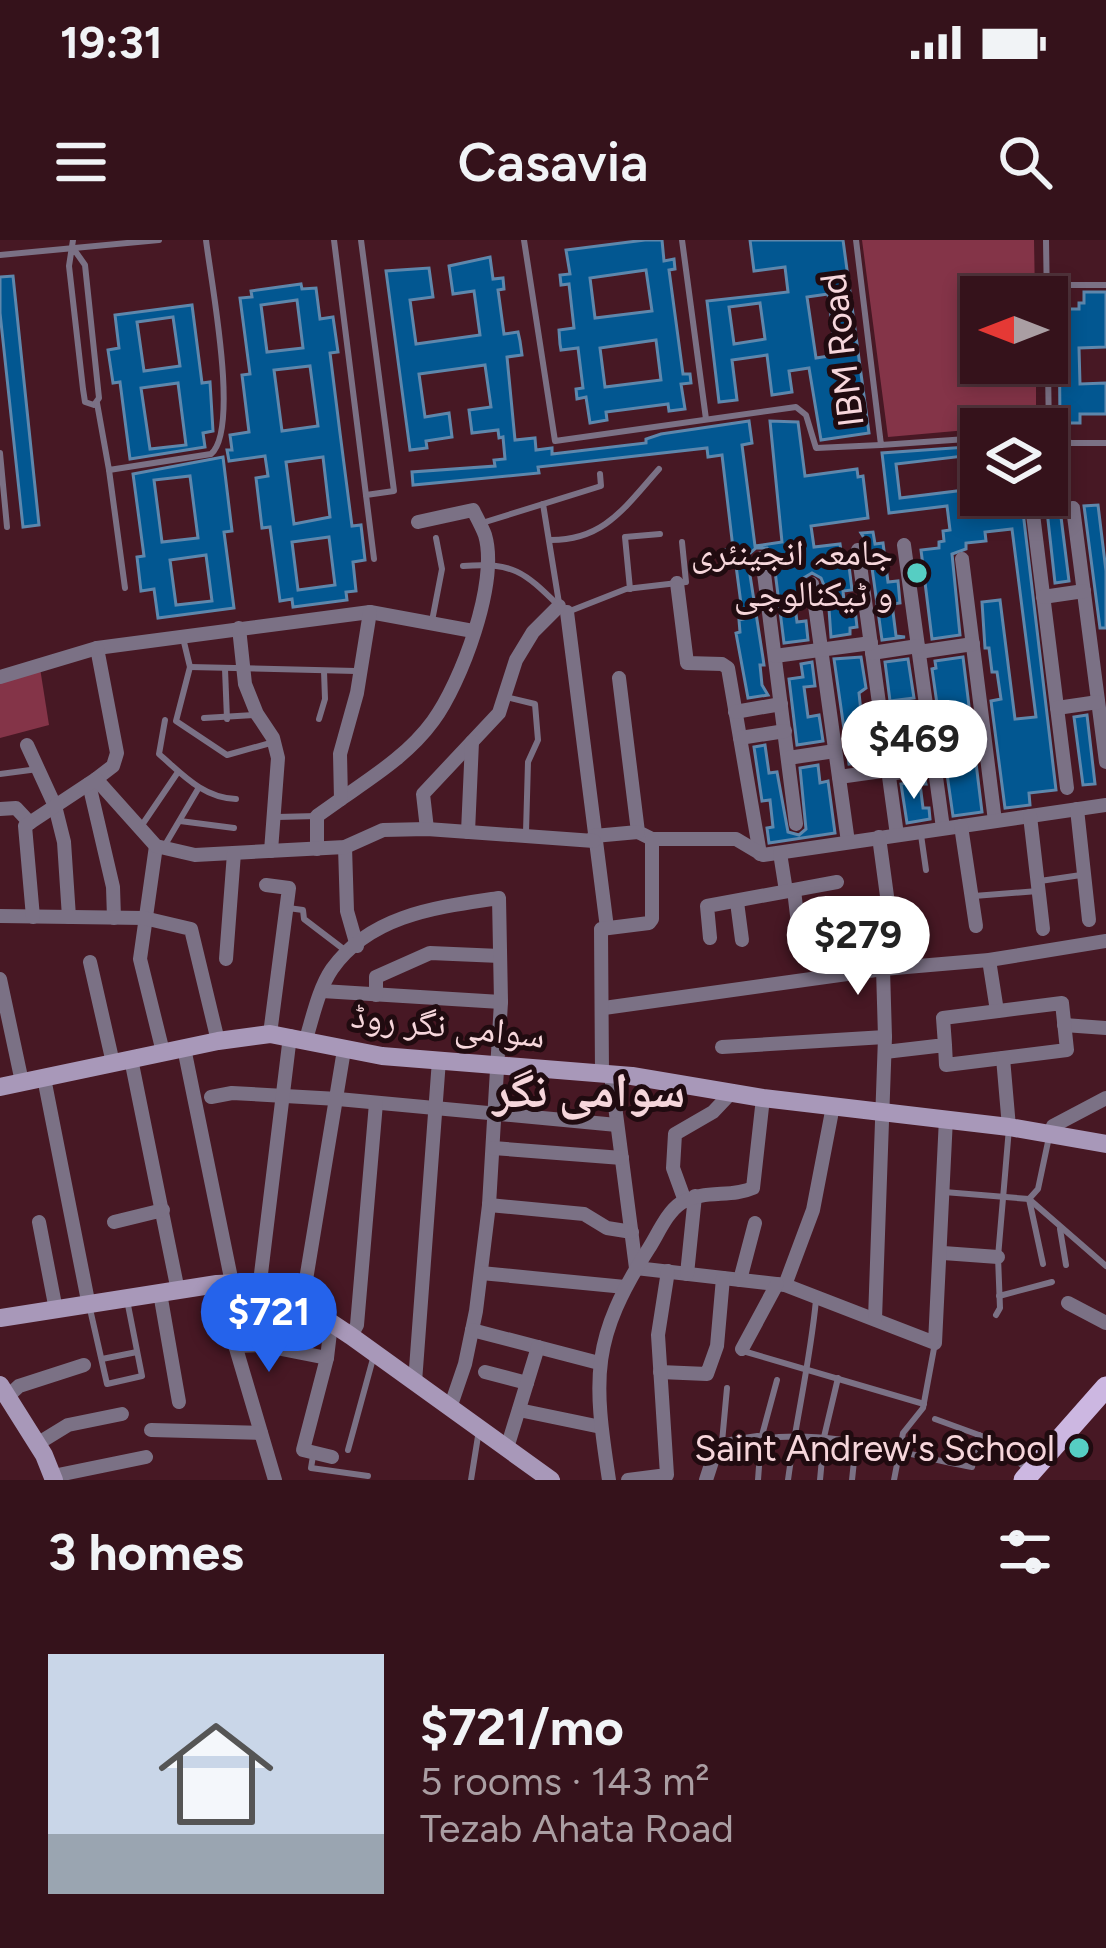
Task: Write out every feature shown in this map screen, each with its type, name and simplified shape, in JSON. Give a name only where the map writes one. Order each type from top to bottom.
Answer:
[{"type":"main road","points":[[1029,1478],[1106,1387]]},
{"type":"street","points":[[1073,508],[1084,591],[1099,648],[1098,702],[1106,762]]},
{"type":"street","points":[[316,849],[317,816],[397,759],[433,722],[456,681],[473,631],[487,565],[485,536],[473,510],[418,522]]},
{"type":"street","points":[[1033,516],[1067,788]]},
{"type":"street","points":[[904,545],[943,828]]},
{"type":"street","points":[[858,550],[897,835]]},
{"type":"street","points":[[762,558],[796,824]]},
{"type":"street","points":[[962,559],[995,821]]},
{"type":"street","points":[[677,583],[687,663],[726,665],[760,854]]},
{"type":"street","points":[[812,584],[848,842]]},
{"type":"street","points":[[1043,597],[1084,591]]},
{"type":"street","points":[[427,829],[423,794],[499,712],[516,660],[533,632],[563,609],[607,928]]},
{"type":"street","points":[[0,677],[97,648],[370,612],[473,631]]},
{"type":"street","points":[[341,799],[340,754],[370,612]]},
{"type":"street","points":[[239,628],[242,670],[278,758],[271,851]]},
{"type":"street","points":[[775,656],[973,644]]},
{"type":"street","points":[[33,917],[25,826],[113,766],[117,753],[97,648]]},
{"type":"street","points":[[620,678],[645,835],[652,919],[601,929],[600,938],[607,1074],[637,1268]]},
{"type":"street","points":[[1058,708],[1098,702]]},
{"type":"street","points":[[735,712],[781,704]]},
{"type":"street","points":[[881,714],[926,707]]},
{"type":"street","points":[[740,738],[784,731]]},
{"type":"street","points":[[468,832],[472,742]]},
{"type":"street","points":[[27,745],[55,806],[64,842],[69,917]]},
{"type":"street","points":[[788,758],[836,751]]},
{"type":"street","points":[[839,777],[935,767]]},
{"type":"street","points":[[93,781],[160,847],[195,855],[345,848],[383,830],[427,829],[526,836],[736,839],[760,854],[780,853],[1106,805]]},
{"type":"street","points":[[93,781],[113,886],[113,918]]},
{"type":"street","points":[[0,809],[16,808],[30,823]]},
{"type":"street","points":[[1077,809],[1089,920]]},
{"type":"street","points":[[1030,816],[1043,929]]},
{"type":"street","points":[[961,826],[976,926]]},
{"type":"street","points":[[879,837],[894,948]]},
{"type":"street","points":[[160,847],[143,918],[140,959],[163,1052]]},
{"type":"street","points":[[345,848],[346,911],[353,950]]},
{"type":"street","points":[[226,959],[234,853]]},
{"type":"street","points":[[780,853],[798,924]]},
{"type":"street","points":[[710,938],[707,907],[837,882]]},
{"type":"street","points":[[260,1282],[288,1036],[289,888],[266,885]]},
{"type":"street","points":[[288,1036],[322,992],[333,968],[391,921],[419,910],[499,898],[501,1002],[489,1205],[472,1330],[450,1408]]},
{"type":"street","points":[[737,902],[742,940]]},
{"type":"street","points":[[0,916],[143,918],[190,929],[218,1041]]},
{"type":"street","points":[[604,1008],[1106,941]]},
{"type":"street","points":[[376,995],[376,977],[430,953],[500,956]]},
{"type":"street","points":[[989,960],[997,1011]]},
{"type":"street","points":[[90,962],[163,1210],[179,1402]]},
{"type":"street","points":[[874,1319],[884,969]]},
{"type":"street","points":[[0,979],[22,1082]]},
{"type":"street","points":[[322,992],[501,1002]]},
{"type":"street","points":[[1062,1003],[1064,1025],[1067,1051],[946,1065],[943,1018],[1062,1003]]},
{"type":"street","points":[[1064,1025],[1106,1028]]},
{"type":"street","name":"سوامی نگر روڈ","points":[[0,1087],[218,1041],[288,1036],[344,1050],[607,1074],[763,1098],[1009,1126],[1106,1144]]},
{"type":"street","points":[[722,1047],[945,1045]]},
{"type":"street","points":[[184,1048],[235,1346],[274,1480]]},
{"type":"street","points":[[302,1304],[344,1050]]},
{"type":"street","points":[[1003,1058],[1009,1126]]},
{"type":"street","points":[[415,1382],[440,1060]]},
{"type":"street","points":[[44,1078],[89,1306]]},
{"type":"street","points":[[211,1097],[232,1093],[338,1099],[617,1125]]},
{"type":"street","points":[[687,1274],[690,1199],[673,1168],[674,1133],[710,1114],[731,1093]]},
{"type":"street","points":[[609,1480],[599,1363],[614,1306],[676,1206],[690,1199],[753,1188],[763,1098]]},
{"type":"street","points":[[1050,1134],[1053,1126],[1106,1098]]},
{"type":"street","points":[[351,1336],[357,1325],[376,1103]]},
{"type":"street","points":[[742,1349],[781,1284],[813,1210],[833,1106]]},
{"type":"street","points":[[637,1268],[781,1284],[935,1343],[946,1118]]},
{"type":"street","points":[[494,1148],[622,1158]]},
{"type":"street","points":[[489,1205],[584,1214],[607,1228],[632,1232]]},
{"type":"street","points":[[114,1222],[163,1210]]},
{"type":"street","points":[[39,1222],[56,1310]]},
{"type":"street","points":[[740,1280],[755,1223]]},
{"type":"street","points":[[943,1253],[998,1257]]},
{"type":"street","points":[[628,1480],[668,1478],[658,1335],[668,1271]]},
{"type":"street","points":[[481,1273],[625,1287]]},
{"type":"street","points":[[660,1372],[707,1374],[717,1346],[723,1277]]},
{"type":"street","points":[[0,1318],[260,1282],[375,1352],[551,1480]]},
{"type":"street","points":[[1068,1303],[1106,1323]]},
{"type":"street","points":[[331,1324],[303,1450],[332,1457]]},
{"type":"street","points":[[472,1330],[599,1363]]},
{"type":"street","points":[[235,1346],[261,1345],[327,1358]]},
{"type":"street","points":[[507,1448],[538,1347]]},
{"type":"street","points":[[84,1365],[4,1391],[54,1478],[146,1457]]},
{"type":"street","points":[[485,1372],[527,1383]]},
{"type":"street","points":[[519,1410],[601,1427]]},
{"type":"street","points":[[37,1444],[68,1426],[122,1414]]},
{"type":"street","points":[[151,1430],[261,1433]]},
{"type":"street","points":[[706,1480],[716,1448],[759,1439]]},
{"type":"lane","points":[[0,255],[73,244],[159,240]]},
{"type":"lane","points":[[109,470],[211,454],[222,442],[225,397],[206,240]]},
{"type":"lane","points":[[334,240],[374,560]]},
{"type":"lane","points":[[362,240],[394,491],[366,495]]},
{"type":"lane","points":[[524,240],[555,441],[796,407],[806,415],[816,448],[960,440]]},
{"type":"lane","points":[[682,240],[706,419]]},
{"type":"lane","name":"IBM Road","points":[[856,240],[886,445]]},
{"type":"lane","points":[[1046,240],[1048,276]]},
{"type":"lane","points":[[73,244],[69,266],[84,399],[98,403]]},
{"type":"lane","points":[[73,244],[85,265],[98,403],[124,588]]},
{"type":"lane","points":[[1068,285],[1106,285]]},
{"type":"lane","points":[[1068,442],[1106,443]]},
{"type":"lane","points":[[0,453],[7,527]]},
{"type":"lane","points":[[549,540],[572,541],[607,525],[659,469]]},
{"type":"lane","points":[[479,524],[601,486],[600,474]]},
{"type":"lane","points":[[543,504],[563,609]]},
{"type":"lane","points":[[630,589],[625,537],[660,534]]},
{"type":"lane","points":[[433,621],[442,569],[436,538]]},
{"type":"lane","points":[[563,609],[630,589],[686,582],[682,542]]},
{"type":"lane","points":[[464,566],[487,565],[525,573],[563,609]]},
{"type":"lane","points":[[182,634],[190,667],[176,721],[227,755],[274,742]]},
{"type":"lane","points":[[190,667],[360,671]]},
{"type":"lane","points":[[225,669],[227,719]]},
{"type":"lane","points":[[319,719],[325,699],[324,671]]},
{"type":"lane","points":[[503,696],[536,704],[538,740],[528,762],[526,836]]},
{"type":"lane","points":[[204,718],[257,714]]},
{"type":"lane","points":[[165,720],[159,754],[198,788],[236,799]]},
{"type":"lane","points":[[0,774],[38,769]]},
{"type":"lane","points":[[140,829],[179,771]]},
{"type":"lane","points":[[160,847],[198,788]]},
{"type":"lane","points":[[274,817],[317,816]]},
{"type":"lane","points":[[179,820],[234,828]]},
{"type":"lane","points":[[921,831],[926,870]]},
{"type":"lane","points":[[970,896],[1084,874]]},
{"type":"lane","points":[[286,908],[303,910],[304,919],[353,950]]},
{"type":"lane","points":[[996,1315],[1009,1126]]},
{"type":"lane","points":[[1029,1199],[1038,1189],[1050,1134]]},
{"type":"lane","points":[[944,1192],[1029,1199],[1106,1266]]},
{"type":"lane","points":[[1029,1199],[1042,1264]]},
{"type":"lane","points":[[1060,1226],[1066,1265]]},
{"type":"lane","points":[[1000,1297],[1052,1282]]},
{"type":"lane","points":[[788,1480],[810,1371],[817,1297]]},
{"type":"lane","points":[[89,1306],[107,1384],[142,1376],[126,1299]]},
{"type":"lane","points":[[894,1480],[903,1433],[924,1404],[935,1343]]},
{"type":"lane","points":[[742,1349],[924,1404]]},
{"type":"lane","points":[[102,1359],[137,1352]]},
{"type":"lane","points":[[348,1450],[375,1352]]},
{"type":"lane","points":[[820,1480],[838,1378]]},
{"type":"lane","points":[[758,1480],[759,1439],[776,1380]]},
{"type":"lane","points":[[722,1446],[727,1388]]},
{"type":"lane","points":[[935,1419],[1000,1444],[1029,1478]]},
{"type":"lane","points":[[471,1480],[479,1428]]},
{"type":"lane","points":[[759,1439],[794,1434],[856,1441],[972,1467],[980,1435]]},
{"type":"lane","points":[[853,1480],[856,1441]]},
{"type":"lane","points":[[314,1453],[311,1468],[368,1476]]},
{"type":"shaded area","points":[[862,240],[1034,240],[1035,276],[960,276],[960,384],[1036,384],[1036,408],[960,408],[960,431],[888,437]]},
{"type":"shaded area","points":[[40,668],[49,725],[0,738],[0,680]]},
{"type":"building","points":[[662,240],[664,261],[674,259],[675,269],[669,270],[683,374],[690,374],[691,383],[681,384],[685,409],[669,411],[668,404],[606,412],[607,420],[590,423],[586,397],[577,399],[576,389],[583,388],[578,348],[561,350],[560,344],[559,330],[574,328],[569,284],[561,285],[560,275],[570,274],[566,250]],"holes":[[[646,270],[652,311],[595,318],[590,278]],[[656,340],[661,380],[605,387],[600,348]]]},
{"type":"building","points":[[750,240],[843,240],[869,433],[821,440],[809,368],[789,371],[792,392],[772,395],[767,355],[732,360],[737,400],[719,402],[707,301],[788,292],[785,267],[754,271]],"holes":[[[828,294],[836,355],[816,358],[807,297]],[[760,303],[765,339],[734,344],[729,307]]]},
{"type":"building","points":[[490,257],[493,279],[503,278],[504,289],[498,290],[504,334],[518,332],[522,355],[507,357],[515,440],[535,438],[536,450],[552,448],[552,454],[646,443],[661,434],[749,421],[752,443],[742,445],[755,546],[782,542],[770,421],[798,422],[805,476],[857,469],[858,477],[863,476],[868,518],[811,526],[814,547],[840,544],[842,558],[848,558],[852,590],[843,591],[845,610],[855,609],[857,627],[850,628],[850,634],[831,637],[828,595],[821,578],[812,573],[802,579],[800,598],[794,599],[797,622],[806,621],[808,640],[784,643],[773,555],[767,548],[756,548],[747,556],[764,665],[760,665],[762,685],[768,695],[748,698],[736,633],[743,619],[735,558],[726,559],[725,550],[733,548],[722,455],[708,457],[707,448],[538,467],[539,473],[413,485],[412,472],[495,466],[494,460],[505,459],[503,437],[499,438],[498,430],[472,433],[469,410],[491,407],[485,365],[419,374],[425,417],[449,413],[452,437],[426,441],[427,448],[410,450],[386,271],[429,268],[433,297],[410,300],[416,344],[480,335],[474,291],[453,294],[449,266]]},
{"type":"building","points":[[13,276],[39,525],[23,527],[0,313],[0,277]]},
{"type":"building","points":[[301,284],[302,289],[316,288],[320,319],[333,317],[338,352],[330,353],[352,526],[361,525],[365,560],[353,562],[356,591],[346,592],[347,600],[293,607],[292,599],[280,601],[270,527],[262,528],[256,478],[268,476],[265,456],[229,461],[230,435],[249,432],[242,375],[250,374],[240,298],[252,297],[251,291]],"holes":[[[297,300],[303,348],[267,352],[261,305]],[[310,366],[318,426],[282,431],[274,370]],[[323,457],[330,517],[294,524],[286,462]],[[329,537],[335,585],[298,590],[292,542]]]},
{"type":"building","points":[[1084,292],[1106,292],[1106,347],[1079,348],[1080,384],[1106,383],[1106,414],[1080,414],[1080,423],[1068,423],[1068,408],[1060,408],[1060,384],[1068,384],[1068,309],[1079,309],[1079,303],[1084,303]]},
{"type":"building","points":[[192,305],[202,383],[210,382],[213,431],[203,433],[205,447],[130,459],[120,382],[113,383],[108,350],[119,348],[115,315]],"holes":[[[173,317],[180,366],[144,371],[137,322]],[[178,383],[186,445],[150,449],[141,388]]]},
{"type":"building","points":[[960,447],[960,456],[896,464],[900,498],[960,491],[960,516],[1023,516],[1056,790],[1029,793],[1030,805],[1005,808],[991,701],[1001,699],[997,672],[992,672],[989,648],[985,648],[982,602],[1000,600],[1015,719],[1036,717],[1012,529],[985,532],[986,541],[966,543],[966,549],[952,554],[960,635],[932,639],[921,550],[939,548],[944,541],[943,531],[950,530],[947,506],[889,513],[882,453]]},
{"type":"building","points":[[223,457],[232,531],[224,532],[234,608],[158,618],[154,589],[141,591],[137,557],[144,556],[133,474]],"holes":[[[190,476],[198,538],[162,542],[154,480]],[[206,555],[212,601],[176,605],[170,560]]]},
{"type":"building","points":[[1098,505],[1106,571],[1106,628],[1100,628],[1084,506]]},
{"type":"building","points":[[1048,516],[1061,516],[1069,581],[1055,583]]},
{"type":"building","points":[[873,532],[875,544],[883,543],[888,582],[898,581],[900,603],[892,604],[896,636],[905,637],[882,640],[869,546],[861,533]]},
{"type":"building","points":[[861,657],[866,688],[859,693],[862,721],[870,720],[875,761],[849,764],[834,659]]},
{"type":"building","points":[[963,657],[982,812],[953,816],[932,669],[935,661]]},
{"type":"building","points":[[908,659],[914,698],[890,701],[885,662]]},
{"type":"building","points":[[812,662],[815,686],[804,687],[808,717],[819,715],[823,741],[797,745],[789,679],[803,677],[801,664]]},
{"type":"building","points":[[1087,715],[1095,784],[1083,785],[1074,717]]},
{"type":"building","points":[[765,745],[769,773],[777,772],[788,832],[799,835],[806,829],[800,768],[818,765],[820,783],[828,781],[835,833],[769,843],[767,828],[773,827],[770,800],[762,801],[754,747]]},
{"type":"building","points":[[925,780],[926,784],[920,784],[923,808],[929,808],[930,819],[907,823],[901,784]]},
{"type":"place","name":"جامعہ انجینئری و ٹیکنالوجی","points":[[917,573]]},
{"type":"place","name":"Saint Andrew's School","points":[[1079,1448]]},
{"type":"district","name":"سوامی نگر","points":[[589,1090]]}]
